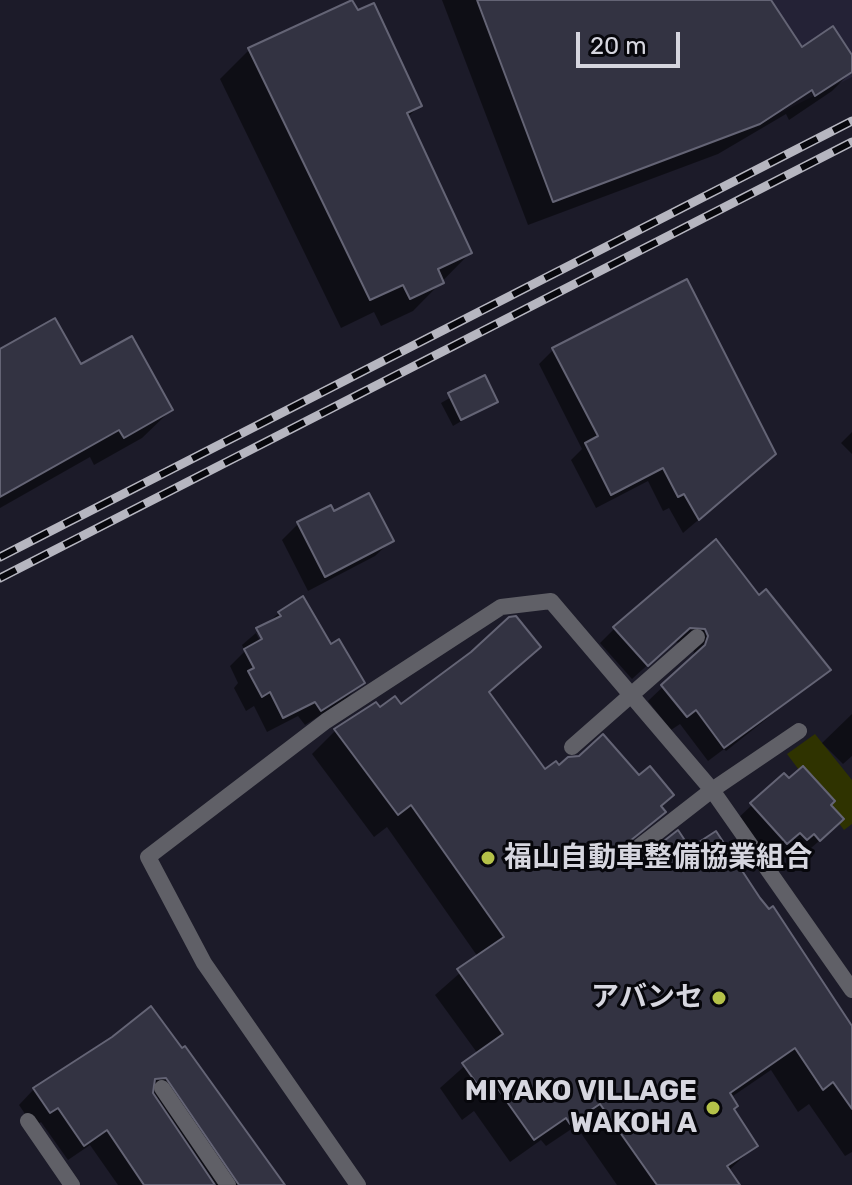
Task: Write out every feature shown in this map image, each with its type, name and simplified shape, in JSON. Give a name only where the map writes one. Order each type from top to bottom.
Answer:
[{"type":"street","points":[[358,1185],[204,963],[148,857],[326,721],[501,607],[551,601],[630,698],[712,790],[852,990]]},
{"type":"street","points":[[572,747],[697,637]]},
{"type":"street","points":[[640,846],[712,790],[799,731]]},
{"type":"street","points":[[162,1088],[228,1185]]},
{"type":"street","points":[[28,1121],[72,1185]]},
{"type":"shaded area","points":[[688,0],[852,0],[852,77],[772,117]]},
{"type":"green space","points":[[815,734],[852,780],[852,824],[844,830],[787,754]]},
{"type":"building","points":[[352,0],[358,10],[374,3],[422,106],[407,113],[472,253],[438,269],[444,283],[410,299],[403,285],[370,300],[248,48]]},
{"type":"building","points":[[477,0],[771,0],[802,47],[833,26],[852,55],[852,72],[815,96],[812,90],[760,124],[553,202]]},
{"type":"building","points":[[687,279],[776,454],[699,520],[684,494],[678,497],[663,468],[611,495],[585,443],[598,436],[552,348]]},
{"type":"building","points":[[55,318],[81,364],[132,336],[173,410],[124,438],[119,430],[0,497],[0,349]]},
{"type":"building","points":[[485,375],[498,402],[461,420],[448,393]]},
{"type":"building","points":[[369,493],[394,541],[325,577],[297,522],[331,505],[334,511]]},
{"type":"building","points":[[716,539],[759,595],[766,589],[831,670],[724,748],[696,710],[687,717],[661,685],[705,645],[708,636],[705,629],[690,628],[648,666],[613,627]]},
{"type":"building","points":[[303,596],[331,644],[339,639],[365,683],[321,711],[315,702],[283,718],[270,692],[262,697],[248,671],[254,668],[244,649],[262,639],[256,628],[281,616],[278,612]]},
{"type":"building","points":[[516,616],[541,647],[489,692],[545,769],[556,761],[559,765],[568,757],[579,756],[603,734],[639,775],[650,766],[674,795],[661,806],[666,812],[630,841],[631,852],[637,856],[646,855],[678,830],[690,848],[716,831],[760,898],[769,909],[773,906],[852,1026],[852,1109],[833,1082],[823,1090],[795,1048],[730,1093],[738,1106],[734,1109],[758,1146],[727,1166],[740,1185],[657,1185],[600,1104],[570,1124],[566,1118],[534,1140],[498,1089],[487,1098],[462,1063],[503,1034],[457,969],[504,937],[411,805],[398,815],[334,729],[376,702],[380,707],[395,696],[401,704],[471,652],[509,617]]},
{"type":"building","points":[[803,766],[835,801],[831,805],[844,819],[820,841],[814,834],[807,840],[800,833],[787,844],[750,803],[784,773],[789,778]]},
{"type":"building","points":[[151,1006],[182,1048],[185,1046],[285,1185],[239,1185],[166,1078],[155,1079],[153,1093],[215,1185],[144,1185],[107,1130],[84,1146],[58,1108],[50,1113],[33,1088],[112,1037]]},
{"type":"railway","points":[[0,557],[852,121]]},
{"type":"railway","points":[[0,578],[852,142]]},
{"type":"place","name":"福山自動車整備協業組合","points":[[488,858]]},
{"type":"place","name":"アバンセ","points":[[719,998]]},
{"type":"place","name":"MIYAKO VILLAGE WAKOH A","points":[[713,1108]]}]
